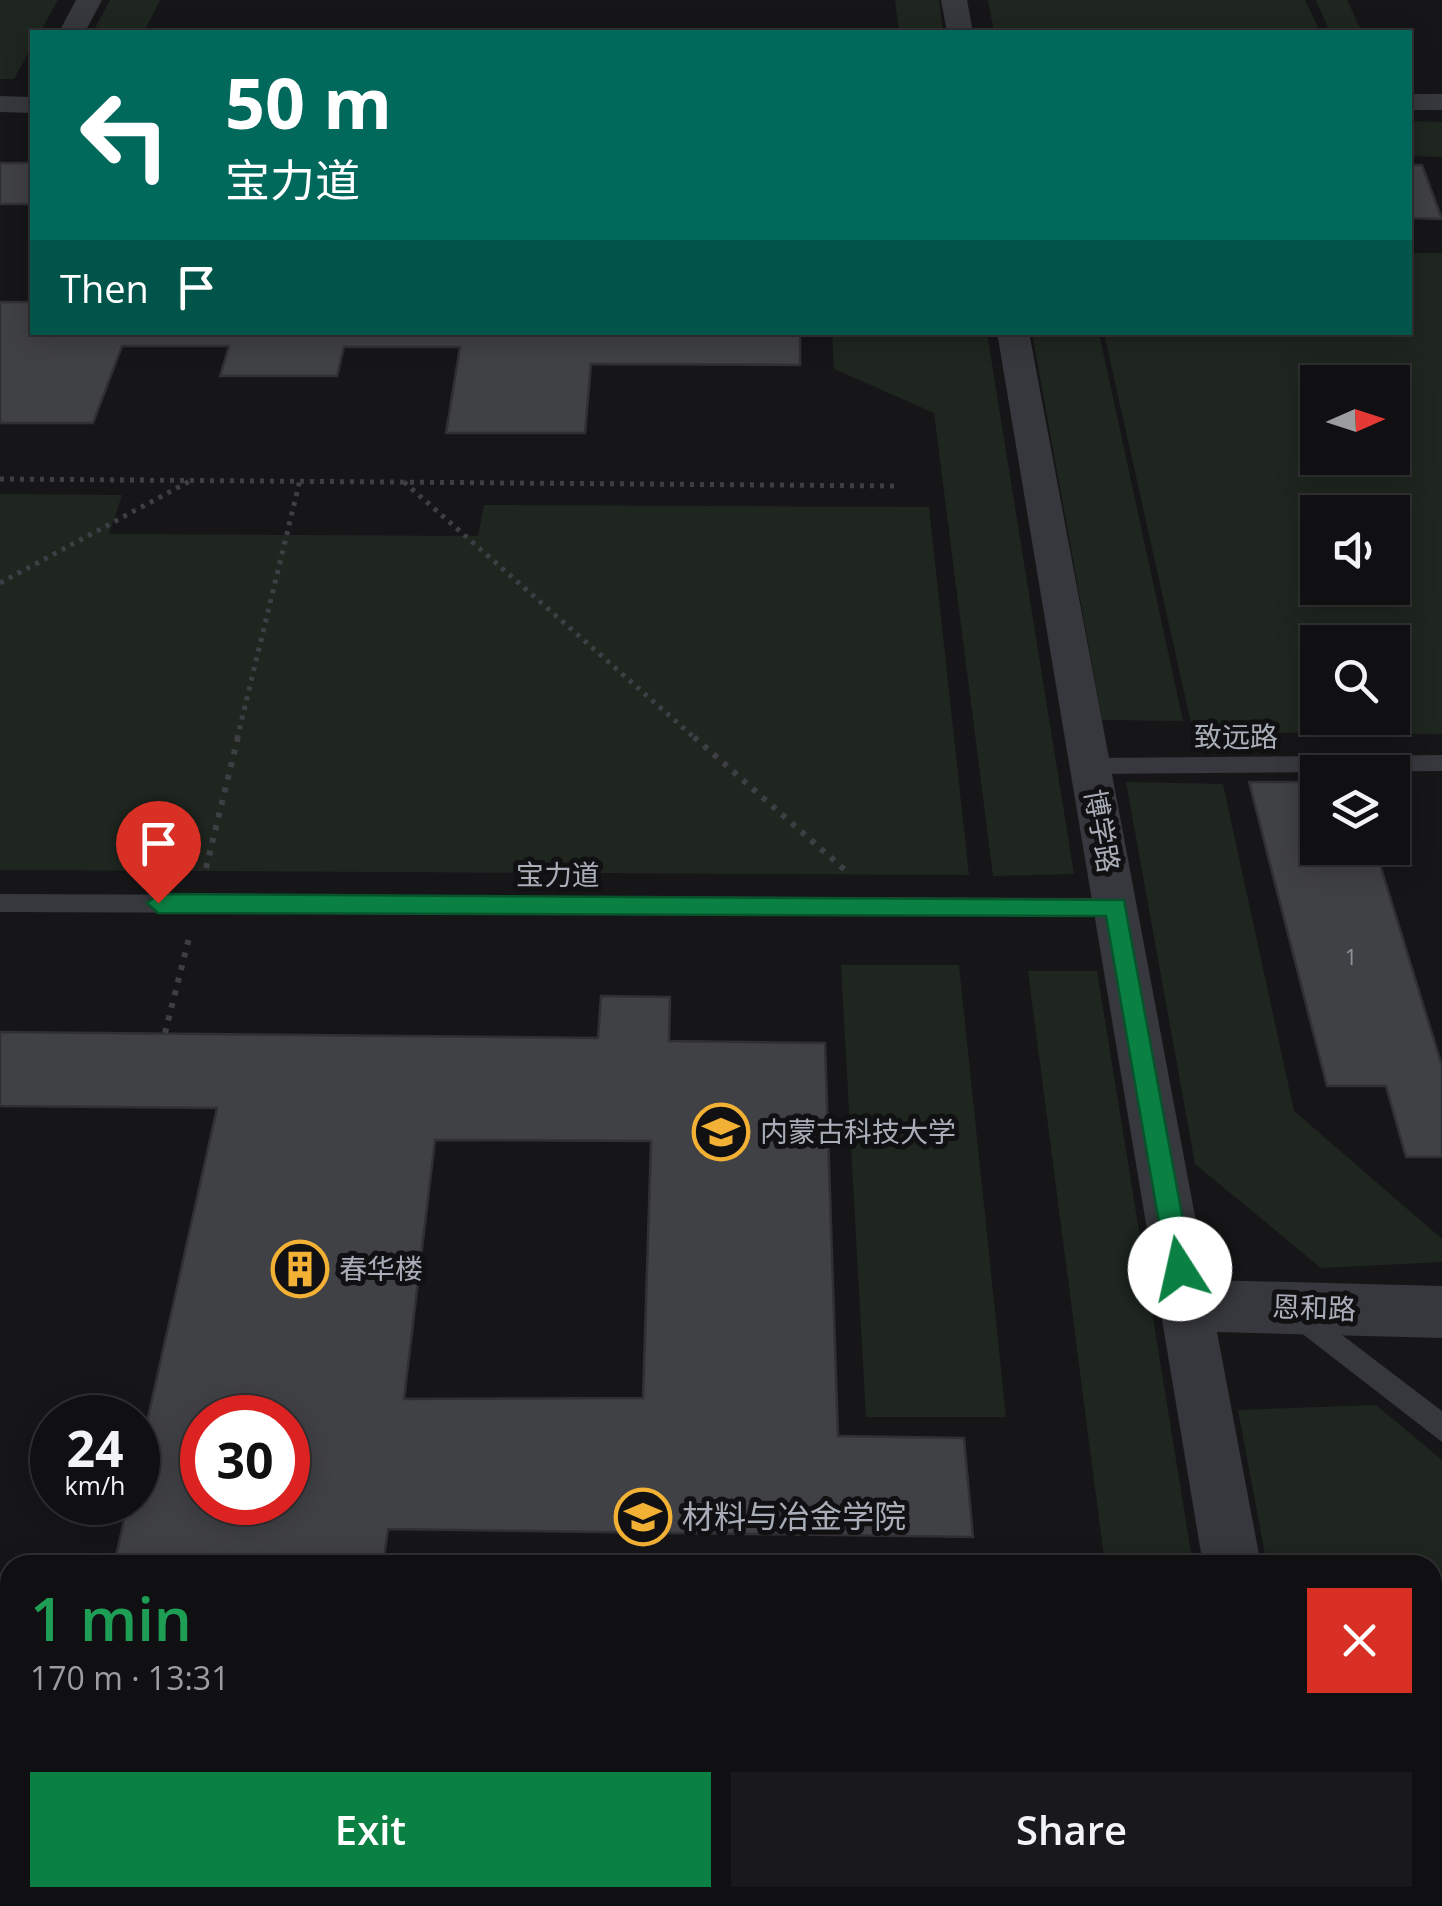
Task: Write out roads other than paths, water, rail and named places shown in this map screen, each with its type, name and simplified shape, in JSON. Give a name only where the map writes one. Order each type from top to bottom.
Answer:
[{"type":"street","points":[[73,30],[89,0]]},
{"type":"street","points":[[954,0],[960,30]]},
{"type":"street","points":[[1412,102],[1442,102]]},
{"type":"street","points":[[0,104],[30,105]]},
{"type":"street","name":"博学路","points":[[1015,335],[1230,1555]]},
{"type":"street","name":"恩和路","points":[[1186,1305],[1442,1312]]},
{"type":"lane","name":"致远路","points":[[1090,766],[1442,764]]},
{"type":"lane","name":"宝力道","points":[[0,903],[1116,907]]},
{"type":"lane","points":[[1289,1308],[1442,1428]]},
{"type":"place","name":"内蒙古科技大学","points":[[721,1132]]},
{"type":"place","name":"春华楼","points":[[300,1269]]},
{"type":"place","name":"材料与冶金学院","points":[[643,1517]]}]
